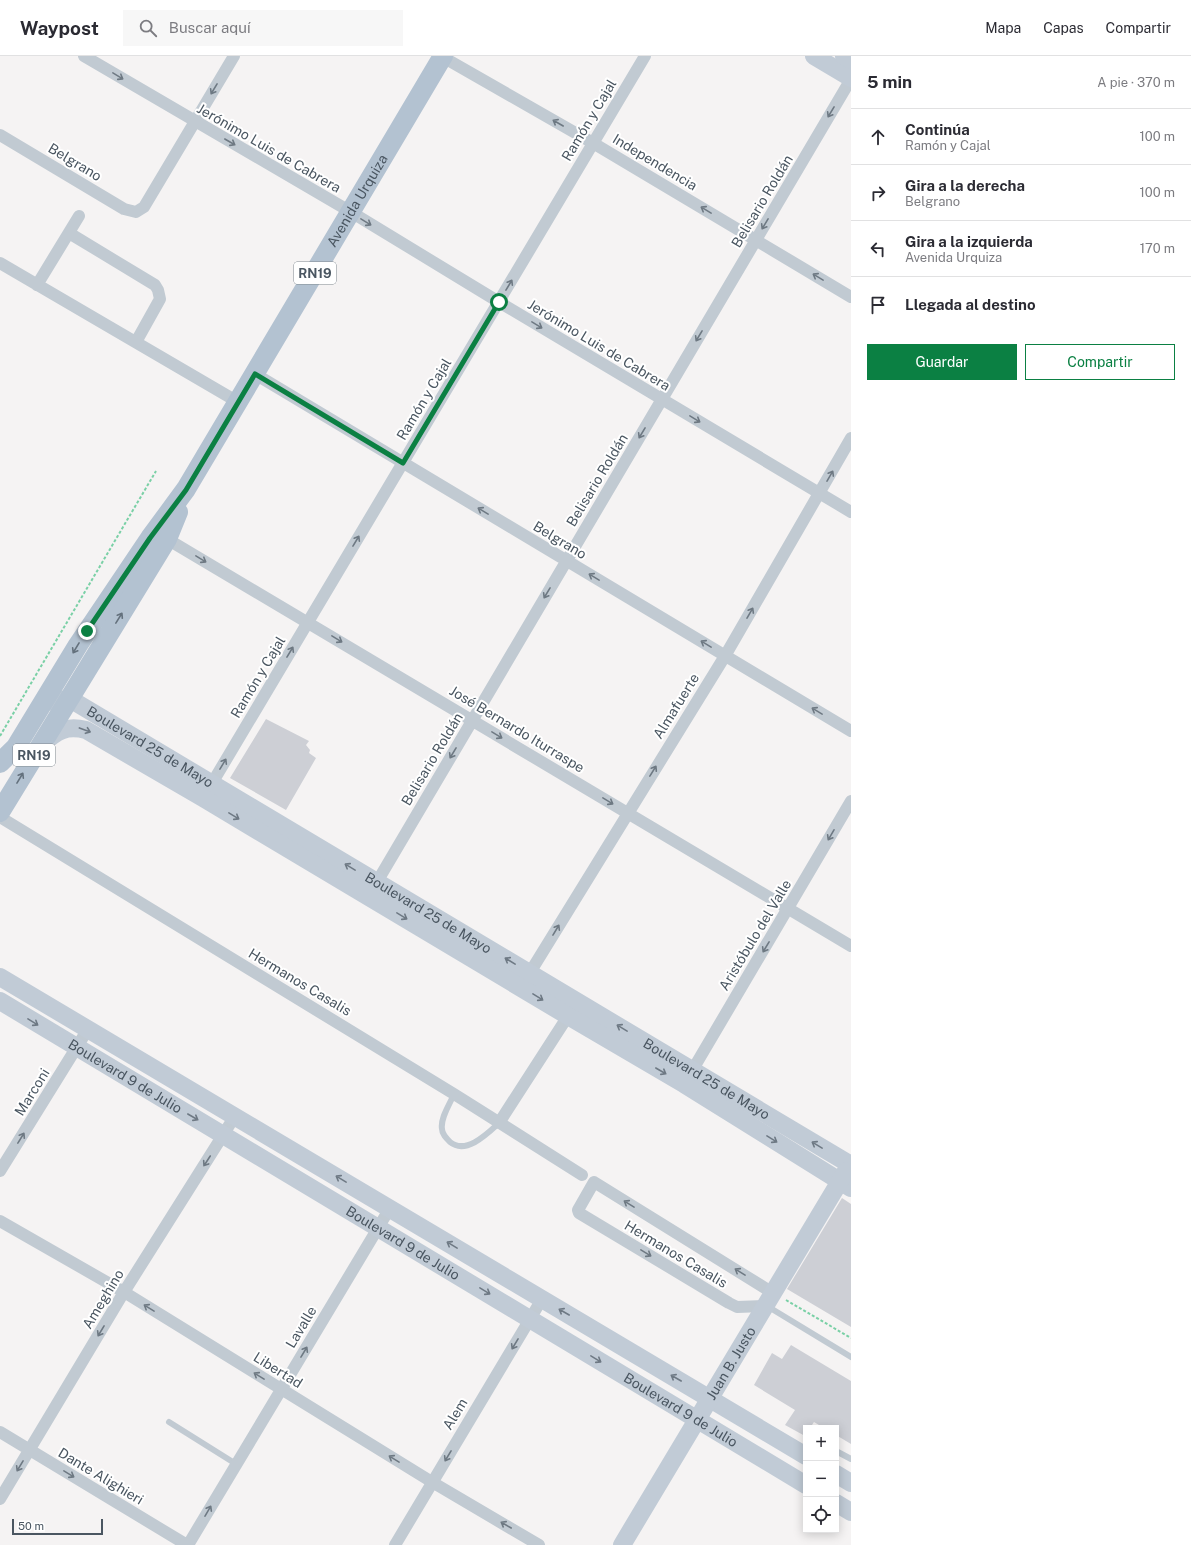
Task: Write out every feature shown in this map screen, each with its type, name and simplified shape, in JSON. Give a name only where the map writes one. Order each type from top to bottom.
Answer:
[{"type":"main road","name":"Avenida Urquiza","points":[[0,763],[16,747],[78,645],[150,538],[186,490],[442,56]]},
{"type":"main road","points":[[814,56],[851,78]]},
{"type":"main road","points":[[844,56],[851,60]]},
{"type":"main road","name":"Avenida Urquiza","points":[[0,812],[168,539],[186,490]]},
{"type":"main road","points":[[16,747],[32,732],[53,705],[61,700],[70,699]]},
{"type":"main road","name":"Boulevard 25 de Mayo","points":[[70,699],[208,791],[688,1077],[845,1184]]},
{"type":"main road","name":"Boulevard 25 de Mayo","points":[[39,747],[58,731],[77,727],[86,730],[208,791]]},
{"type":"main road","name":"Boulevard 9 de Julio","points":[[0,977],[542,1299],[800,1450]]},
{"type":"main road","name":"Boulevard 25 de Mayo","points":[[525,980],[568,1016],[851,1163]]},
{"type":"main road","name":"Boulevard 9 de Julio","points":[[0,1002],[379,1227],[803,1483]]},
{"type":"main road","name":"Juan B. Justo","points":[[622,1545],[769,1299],[845,1184],[851,1163]]},
{"type":"main road","points":[[839,1476],[851,1483]]},
{"type":"main road","points":[[839,1505],[851,1512]]},
{"type":"street","name":"Jerónimo Luis de Cabrera","points":[[84,56],[194,122],[351,212],[851,512]]},
{"type":"street","points":[[194,122],[234,56]]},
{"type":"street","name":"Independencia","points":[[442,56],[593,143],[851,297]]},
{"type":"street","name":"Ramón y Cajal","points":[[208,791],[645,56]]},
{"type":"street","name":"Belisario Roldán","points":[[372,889],[851,78]]},
{"type":"street","name":"Belgrano","points":[[0,135],[124,209],[136,212],[144,207],[194,122]]},
{"type":"street","points":[[37,285],[79,216]]},
{"type":"street","points":[[69,233],[155,285],[160,299],[136,342]]},
{"type":"street","points":[[0,263],[238,402]]},
{"type":"street","name":"Belgrano","points":[[255,374],[851,730]]},
{"type":"street","name":"Almafuerte","points":[[525,980],[725,656],[851,438]]},
{"type":"street","name":"José Bernardo Iturraspe","points":[[168,539],[851,946]]},
{"type":"street","name":"Aristóbulo del Valle","points":[[688,1077],[851,801]]},
{"type":"street","name":"Hermanos Casalis","points":[[0,817],[454,1094],[582,1175]]},
{"type":"street","points":[[499,1123],[568,1016]]},
{"type":"street","name":"Marconi","points":[[0,1171],[88,1029]]},
{"type":"street","name":"Ameghino","points":[[0,1499],[124,1292],[235,1116]]},
{"type":"street","name":"Hermanos Casalis","points":[[594,1182],[769,1299],[737,1306],[729,1303],[579,1213],[578,1210],[594,1182]]},
{"type":"street","name":"Lavalle","points":[[188,1545],[390,1208]]},
{"type":"street","name":"Libertad","points":[[0,1221],[124,1292],[432,1482],[539,1545]]},
{"type":"street","name":"Alem","points":[[395,1545],[542,1299]]},
{"type":"street","name":"Dante Alighieri","points":[[0,1432],[188,1545]]},
{"type":"lane","points":[[454,1094],[444,1116],[441,1128],[445,1138],[454,1146],[465,1147],[490,1131],[499,1123]]},
{"type":"lane","points":[[769,1299],[851,1357]]},
{"type":"lane","points":[[169,1422],[236,1464]]},
{"type":"lane","points":[[839,1452],[851,1460]]},
{"type":"path","points":[[0,736],[156,471]]},
{"type":"path","points":[[769,1299],[851,1338]]},
{"type":"building","points":[[266,719],[309,741],[306,745],[310,750],[309,753],[316,758],[286,810],[230,778]]},
{"type":"building","points":[[842,1198],[851,1204],[851,1327],[787,1289]]},
{"type":"building","points":[[791,1345],[851,1381],[851,1444],[839,1437],[839,1425],[819,1425],[814,1422],[812,1425],[803,1425],[803,1435],[785,1425],[795,1410],[754,1385],[772,1353],[782,1359]]},
{"type":"route","points":[[87,631],[150,538],[186,490],[255,374],[403,463],[499,302]]}]
